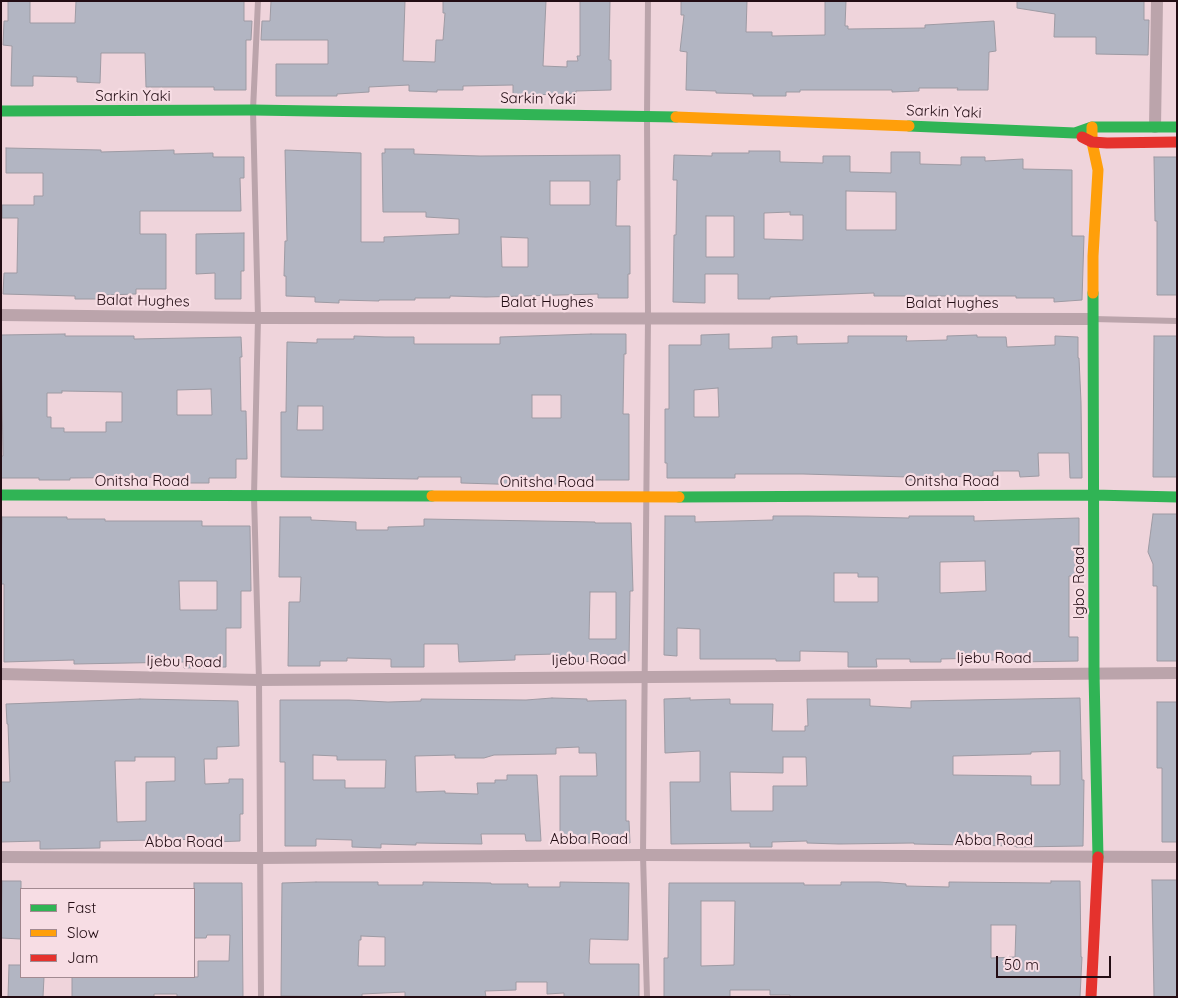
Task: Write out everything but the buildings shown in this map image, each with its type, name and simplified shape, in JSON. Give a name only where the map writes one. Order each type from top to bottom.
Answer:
[{"type":"street","points":[[1155,127],[1157,1]]},
{"type":"street","name":"Sarkin Yaki","points":[[1,111],[254,110],[647,116],[1075,133],[1092,127],[1177,127]]},
{"type":"street","name":"Igbo Road","points":[[1092,127],[1092,142],[1098,170]]},
{"type":"street","points":[[1106,127],[1107,143]]},
{"type":"street","name":"Sarkin Yaki","points":[[1075,133],[1092,142]]},
{"type":"street","points":[[1092,142],[1177,142]]},
{"type":"street","name":"Igbo Road","points":[[1091,997],[1098,856],[1094,674],[1093,256],[1098,170],[1107,143]]},
{"type":"street","name":"Balat Hughes","points":[[1,315],[258,318],[1093,319]]},
{"type":"street","name":"Onitsha Road","points":[[1,495],[645,497],[1093,495],[1177,497]]},
{"type":"street","name":"Ijebu Road","points":[[1,674],[259,680],[1177,673]]},
{"type":"street","name":"Abba Road","points":[[1,857],[260,858],[643,855],[1177,857]]},
{"type":"lane","points":[[258,1],[254,110],[258,318],[254,496],[259,680],[261,997]]},
{"type":"lane","points":[[647,997],[643,855],[648,318],[648,1]]},
{"type":"lane","points":[[1093,319],[1177,321]]},
{"type":"traffic: fast","points":[[1,111],[253,110],[676,117]]},
{"type":"traffic: fast","points":[[909,126],[1075,133],[1092,127],[1177,127]]},
{"type":"traffic: fast","points":[[1093,293],[1094,674],[1098,857]]},
{"type":"traffic: fast","points":[[1,495],[432,496]]},
{"type":"traffic: fast","points":[[679,497],[1093,495],[1177,497]]},
{"type":"traffic: slow","points":[[676,117],[909,126]]},
{"type":"traffic: slow","points":[[1092,127],[1092,142],[1098,170],[1093,256],[1093,293]]},
{"type":"traffic: slow","points":[[432,496],[679,497]]},
{"type":"traffic: jam","points":[[1082,137],[1092,142],[1107,143],[1177,142]]},
{"type":"traffic: jam","points":[[1091,997],[1098,857]]}]
